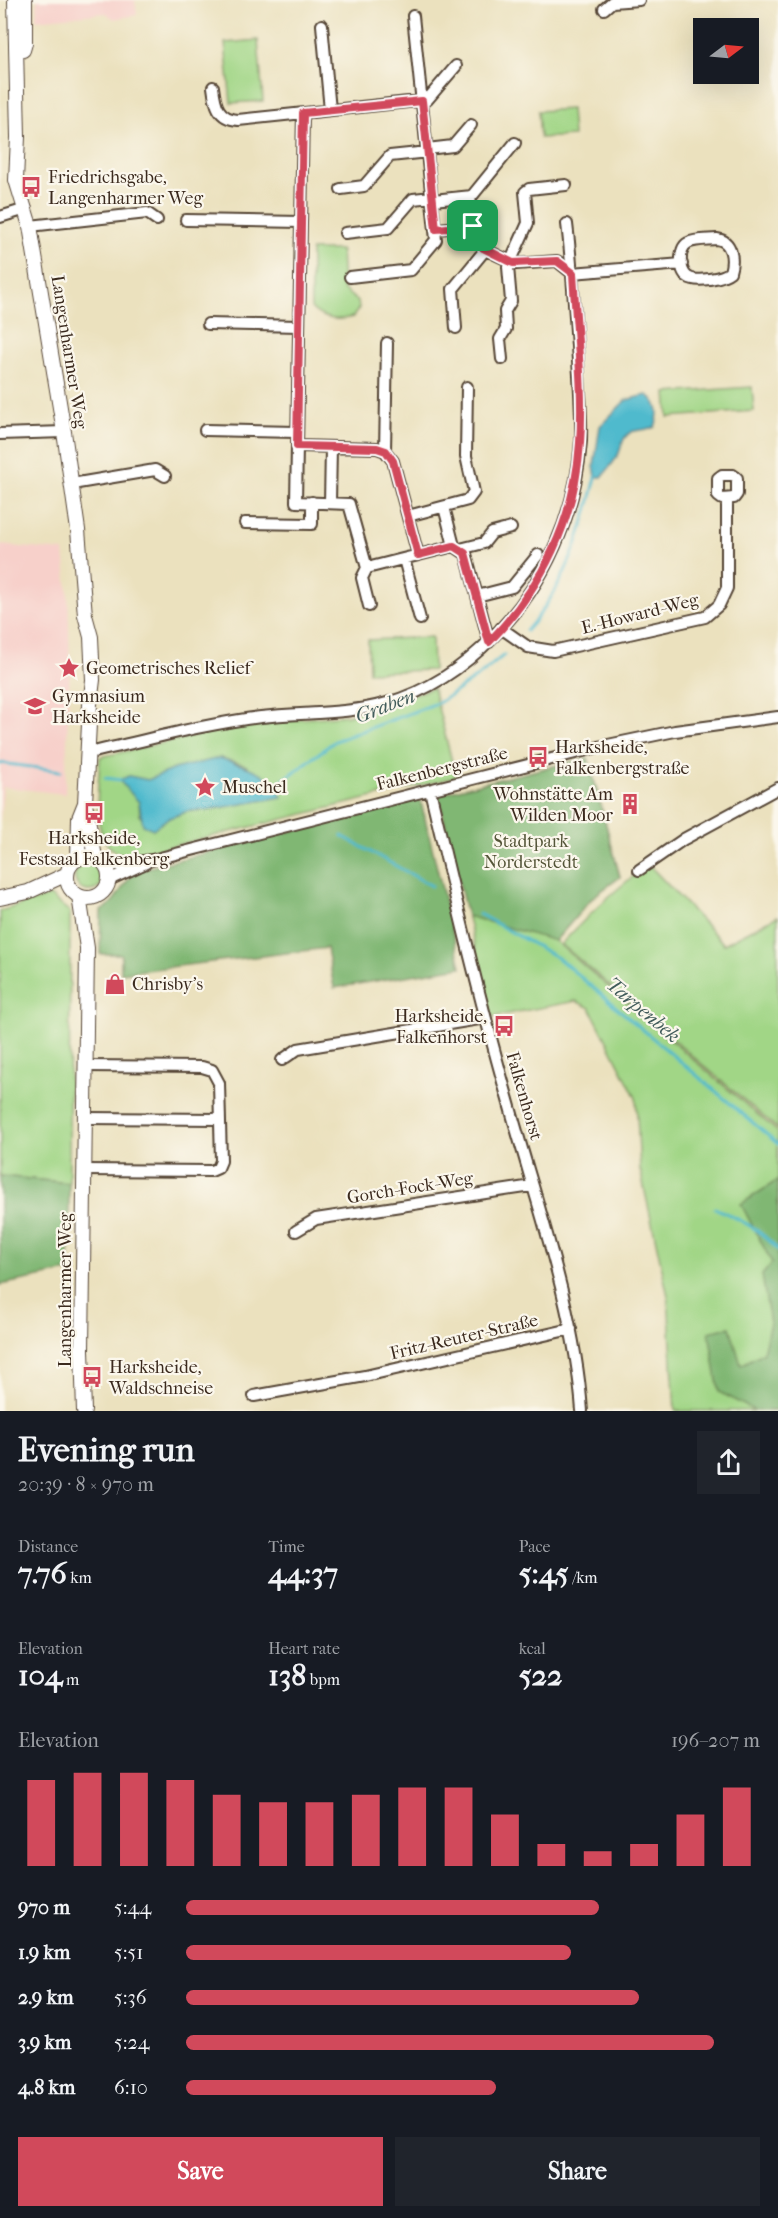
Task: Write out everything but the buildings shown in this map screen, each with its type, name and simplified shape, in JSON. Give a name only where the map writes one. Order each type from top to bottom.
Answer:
[{"type":"main road","name":"Langenharmer Weg","points":[[15,0],[18,137],[16,180],[30,226],[64,432],[72,484],[85,615],[84,680],[90,704],[85,803],[79,818],[78,859]]},
{"type":"main road","name":"Langenharmer Weg","points":[[17,66],[26,43],[25,0]]},
{"type":"main road","name":"Langenharmer Weg","points":[[85,803],[103,868]]},
{"type":"main road","points":[[0,898],[72,886],[95,897],[106,888],[103,868],[86,856],[78,859],[72,864],[72,886]]},
{"type":"main road","name":"Langenharmer Weg","points":[[72,886],[87,948]]},
{"type":"main road","name":"Langenharmer Weg","points":[[84,1411],[82,1361],[87,948],[95,897]]},
{"type":"street","points":[[604,9],[612,2],[639,0]]},
{"type":"street","points":[[350,277],[411,270],[436,240],[414,16]]},
{"type":"street","points":[[322,25],[330,110]]},
{"type":"street","points":[[213,87],[217,109],[223,116],[231,119],[303,113],[428,100],[456,66]]},
{"type":"street","points":[[303,113],[296,502],[330,502],[350,505],[367,568],[362,578],[369,606]]},
{"type":"street","points":[[341,189],[364,186],[390,156],[453,146],[471,125]]},
{"type":"street","points":[[515,143],[470,196],[477,241],[485,250],[510,262],[520,264],[556,260],[573,273],[682,264]]},
{"type":"street","points":[[502,359],[500,339],[506,329],[505,311],[512,301],[508,268],[528,223],[525,191],[566,185]]},
{"type":"street","points":[[345,233],[389,228],[413,199],[470,196]]},
{"type":"street","points":[[0,218],[26,209]]},
{"type":"street","points":[[30,226],[147,213],[157,220]]},
{"type":"street","points":[[186,220],[301,222]]},
{"type":"street","points":[[88,753],[244,720],[349,710],[385,703],[420,690],[445,677],[489,642],[533,587],[552,553],[566,517],[576,480],[581,423],[573,273],[567,224]]},
{"type":"street","points":[[436,229],[473,226]]},
{"type":"street","points":[[718,239],[729,246],[730,272],[723,277],[692,279],[684,273],[682,264],[682,250],[689,242],[718,239]]},
{"type":"street","points":[[456,328],[453,290],[485,250]]},
{"type":"street","points":[[207,324],[299,326]]},
{"type":"street","points":[[385,450],[387,343]]},
{"type":"street","points":[[408,516],[468,500],[475,490],[466,456],[467,387]]},
{"type":"street","points":[[205,430],[297,432]]},
{"type":"street","points":[[0,434],[64,432]]},
{"type":"street","points":[[297,446],[376,447],[385,450],[392,458],[418,555]]},
{"type":"street","points":[[330,502],[331,447]]},
{"type":"street","points":[[72,484],[154,470],[165,476]]},
{"type":"street","name":"E.-Howard-Weg","points":[[501,628],[528,647],[553,651],[695,620],[708,615],[721,602],[727,584],[727,499]]},
{"type":"street","points":[[245,523],[312,524],[312,502]]},
{"type":"street","points":[[444,507],[457,547],[465,553],[489,642]]},
{"type":"street","points":[[367,568],[485,542],[492,533],[511,528]]},
{"type":"street","points":[[477,596],[513,586],[538,555]]},
{"type":"street","points":[[404,559],[420,619]]},
{"type":"street","name":"Falkenbergstraße","points":[[103,868],[152,861],[634,740],[675,731],[778,717]]},
{"type":"street","points":[[639,870],[684,839],[778,788]]},
{"type":"street","name":"Falkenhorst","points":[[430,790],[485,1018],[571,1329],[578,1367],[582,1411]]},
{"type":"street","points":[[282,1060],[298,1049],[485,1018]]},
{"type":"street","points":[[84,1170],[213,1171],[221,1162],[219,1081],[213,1072],[207,1068],[85,1066]]},
{"type":"street","points":[[84,1118],[220,1119]]},
{"type":"street","name":"Gorch-Fock-Weg","points":[[296,1231],[316,1219],[532,1186]]},
{"type":"street","name":"Fritz-Reuter-Straße","points":[[254,1396],[365,1376],[571,1329]]},
{"type":"street","name":"Fritz-Reuter-Straße","points":[[350,1388],[365,1376]]},
{"type":"shaded area","points":[[37,0],[135,0],[137,15],[114,19],[106,13],[36,20]]},
{"type":"shaded area","name":"Gymnasium Harksheide","points":[[0,545],[64,551],[68,591],[70,664],[65,794],[3,787],[0,823]]},
{"type":"green space","points":[[258,40],[263,101],[231,103],[225,43]]},
{"type":"green space","points":[[571,109],[573,136],[540,138],[538,111]]},
{"type":"green space","points":[[311,250],[341,250],[343,289],[358,302],[359,308],[353,317],[331,318],[320,315],[311,308]]},
{"type":"green space","points":[[752,387],[754,411],[668,417],[666,393]]},
{"type":"green space","points":[[432,637],[433,670],[369,672],[368,640]]},
{"type":"green space","points":[[433,688],[456,777],[135,855],[119,853],[108,845],[98,819],[100,757],[251,723],[348,715]],"holes":[[[220,758],[245,765],[281,797],[208,810],[188,811],[167,819],[153,829],[140,816],[139,802],[120,780],[129,776],[148,780],[174,769]]]},
{"type":"green space","name":"Stadtpark Norderstedt","points":[[588,758],[620,877],[593,897],[555,941],[778,1132],[778,1411],[675,1411],[668,1296],[640,1169],[636,1098],[590,1008],[576,1001],[492,1017],[438,794]]},
{"type":"green space","points":[[588,758],[620,877],[593,897],[555,941],[467,916],[438,794]]},
{"type":"green space","points":[[420,798],[461,967],[334,988],[327,948],[121,973],[121,954],[100,954],[101,911],[112,902],[128,879],[139,870]]},
{"type":"green space","points":[[89,863],[99,867],[103,877],[99,887],[89,891],[79,887],[75,877],[79,867]]},
{"type":"green space","points":[[649,865],[724,944],[778,916],[778,1129],[561,944],[614,892]]},
{"type":"green space","points":[[50,896],[70,912],[69,1183],[0,1176],[0,911]]},
{"type":"green space","points":[[0,1176],[69,1183],[69,1271],[0,1285]]},
{"type":"green space","points":[[778,1180],[778,1411],[755,1411],[719,1392],[709,1332],[730,1327],[741,1365],[763,1353],[770,1323],[762,1275],[772,1263],[741,1204]]},
{"type":"water","points":[[647,395],[654,401],[657,409],[658,418],[655,427],[628,434],[610,467],[602,477],[596,477],[594,466],[600,426],[626,400]]},
{"type":"water","points":[[220,758],[264,775],[277,788],[282,797],[208,810],[188,811],[167,819],[153,829],[143,825],[139,802],[119,780],[129,776],[148,780],[174,769]]},
{"type":"waterway","name":"Graben","points":[[526,631],[540,614],[562,578],[585,518],[596,477]]},
{"type":"waterway","name":"Graben","points":[[277,785],[335,741],[440,702],[480,675],[504,655]]},
{"type":"waterway","name":"Tarpenbek","points":[[0,763],[61,771]]},
{"type":"waterway","name":"Tarpenbek","points":[[105,778],[121,780]]},
{"type":"waterway","name":"Tarpenbek","points":[[342,836],[432,886]]},
{"type":"waterway","name":"Tarpenbek","points":[[479,914],[558,958],[778,1144]]},
{"type":"waterway","points":[[715,1208],[750,1226],[778,1250]]},
{"type":"place","name":"Friedrichsgabe, Langenharmer Weg","points":[[31,187]]},
{"type":"place","name":"Geometrisches Relief","points":[[69,668]]},
{"type":"place","name":"Gymnasium Harksheide","points":[[35,706]]},
{"type":"place","name":"Harksheide, Falkenbergstraße","points":[[538,757]]},
{"type":"place","name":"Muschel","points":[[205,787]]},
{"type":"place","name":"Wohnstätte Am Wilden Moor","points":[[630,804]]},
{"type":"place","name":"Harksheide, Festsaal Falkenberg","points":[[94,813]]},
{"type":"place","name":"Chrisby's","points":[[115,984]]},
{"type":"place","name":"Harksheide, Falkenhorst","points":[[504,1026]]},
{"type":"place","name":"Harksheide, Waldschneise","points":[[92,1377]]},
{"type":"route","points":[[422,101],[436,229],[473,226],[477,241],[488,251],[516,264],[554,260],[573,273],[581,423],[576,480],[560,535],[533,587],[511,618],[489,642],[465,553],[454,546],[418,555],[389,453],[376,447],[297,446],[303,113],[422,101]]}]
